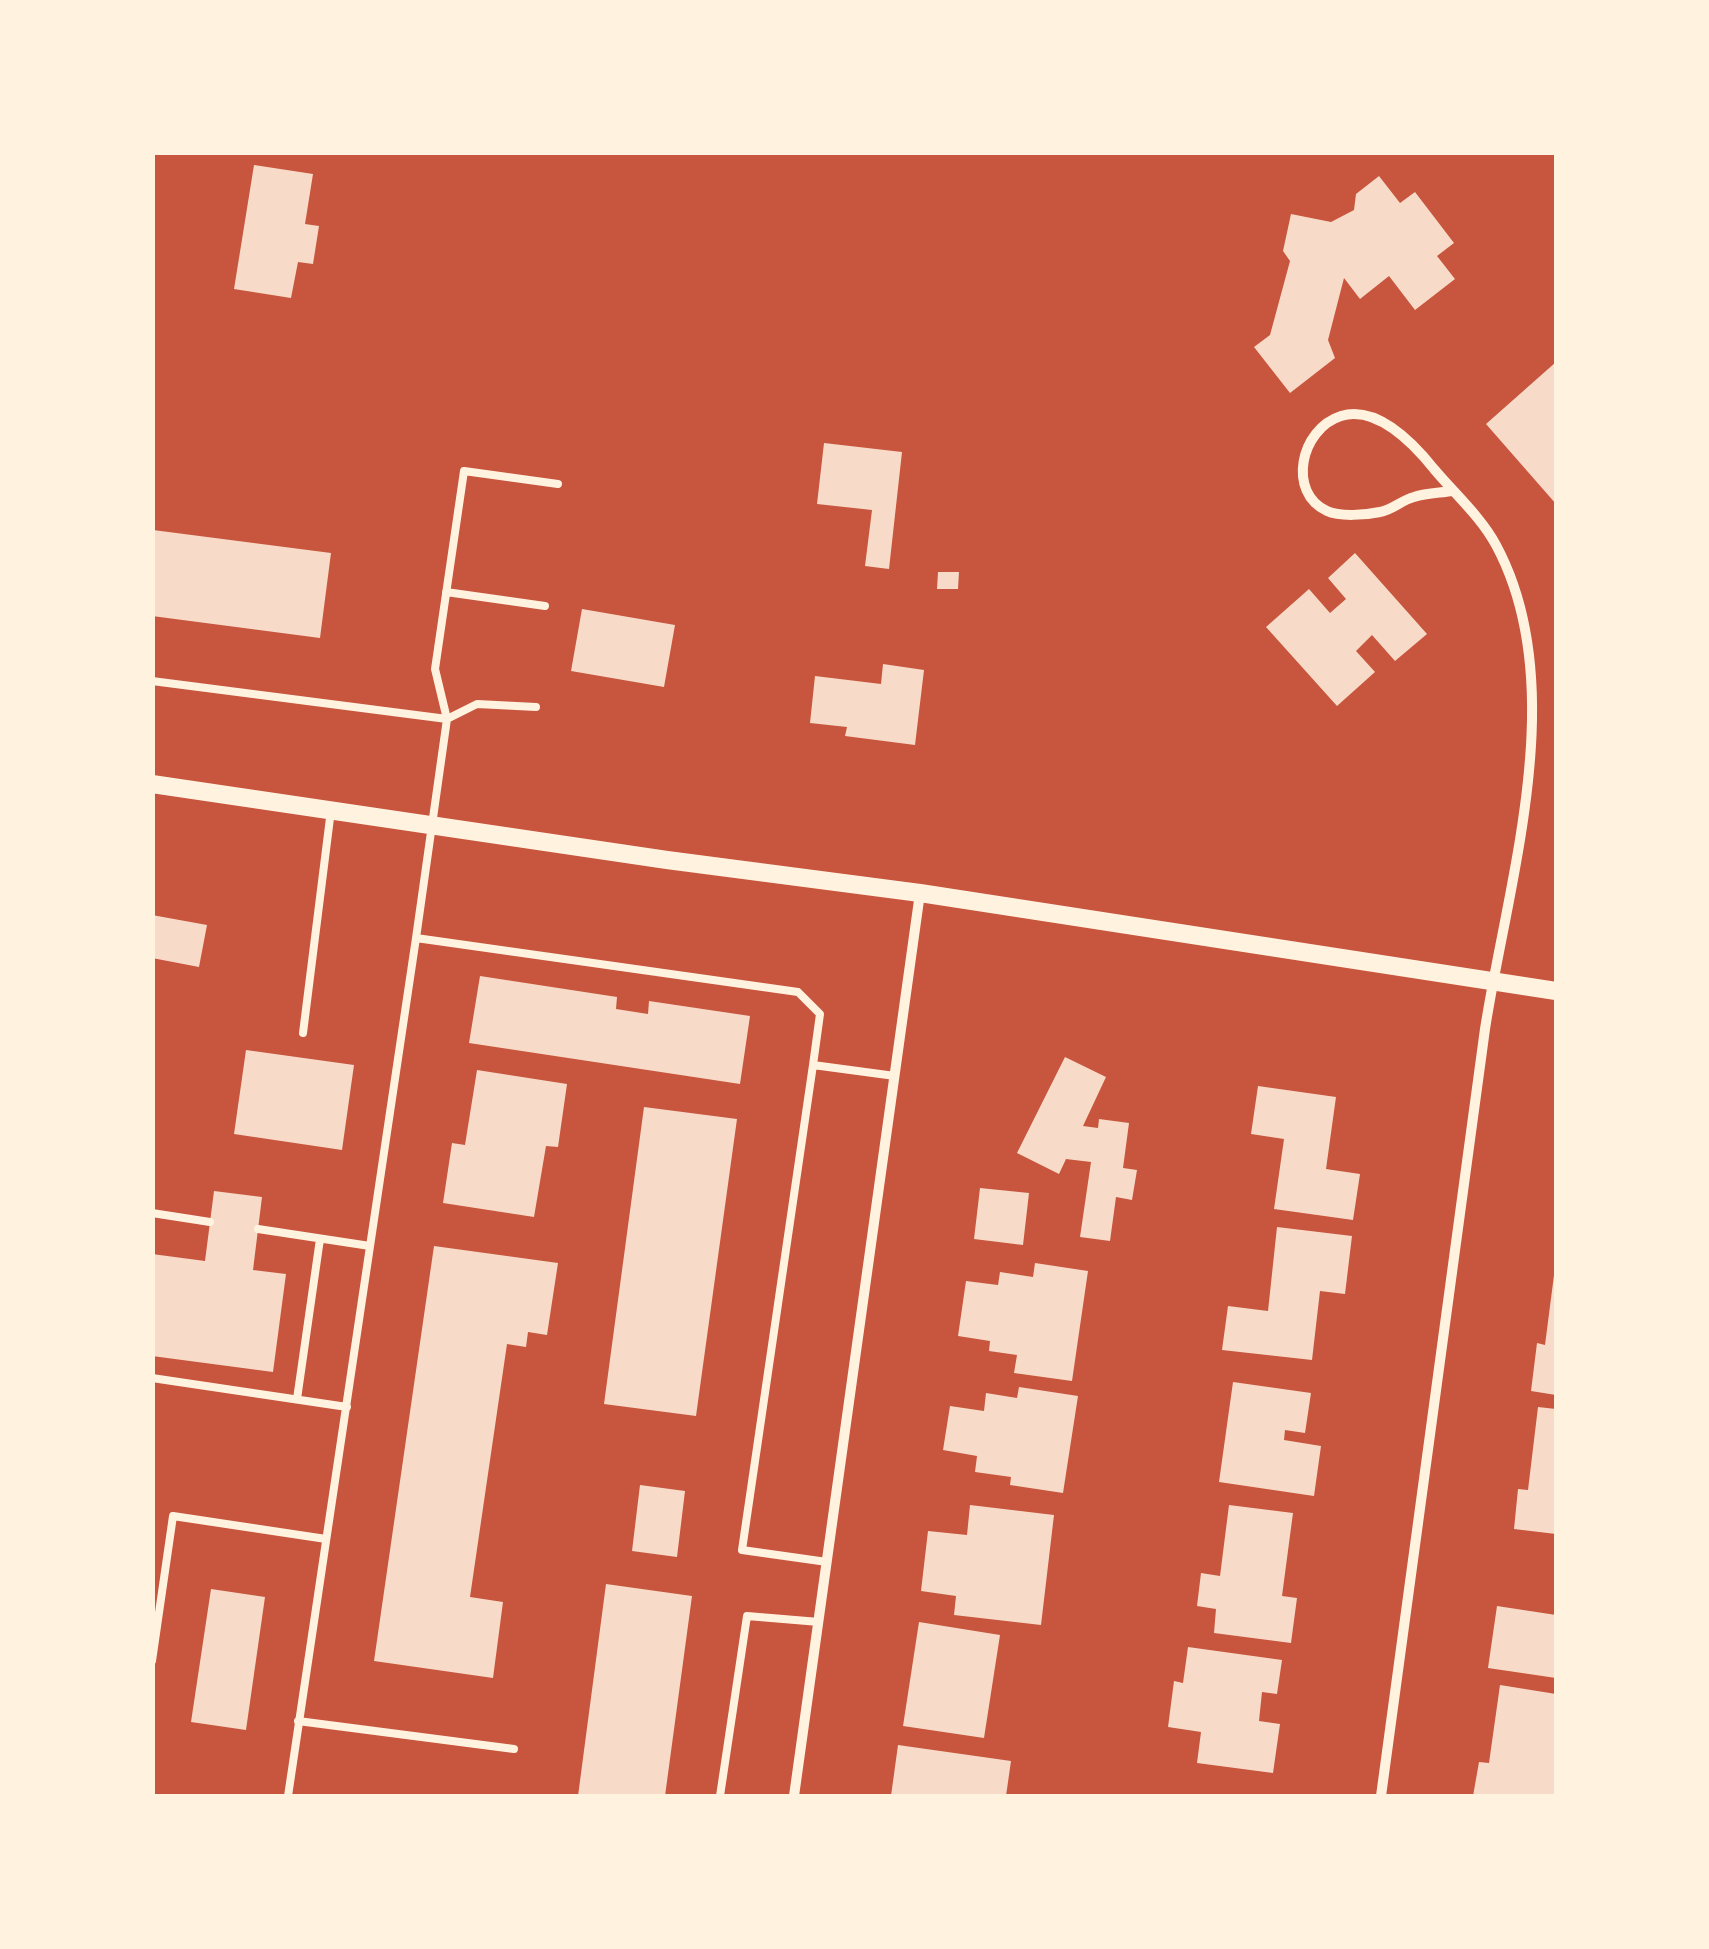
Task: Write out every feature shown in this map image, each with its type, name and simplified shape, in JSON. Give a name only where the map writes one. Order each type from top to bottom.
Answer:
[{"type":"street","points":[[1380,1796],[1492,981],[1507,916],[1527,783],[1532,710],[1528,640],[1516,589],[1496,543],[1470,508],[1414,443],[1384,423],[1343,415],[1312,434],[1303,470],[1308,496],[1328,511],[1382,512],[1412,497],[1452,490]]},
{"type":"street","points":[[152,784],[666,860],[920,893],[1556,991]]},
{"type":"street","points":[[794,1796],[920,893]]},
{"type":"lane","points":[[288,1796],[447,719],[435,669],[464,471],[558,484]]},
{"type":"lane","points":[[446,592],[545,606]]},
{"type":"lane","points":[[152,681],[447,719],[477,704],[536,707]]},
{"type":"lane","points":[[303,1033],[331,810]]},
{"type":"lane","points":[[416,938],[798,992],[820,1014],[742,1550],[827,1562]]},
{"type":"lane","points":[[813,1066],[895,1076]]},
{"type":"lane","points":[[152,1214],[210,1222]]},
{"type":"lane","points":[[258,1230],[370,1246]]},
{"type":"lane","points":[[297,1399],[320,1239]]},
{"type":"lane","points":[[152,1378],[347,1407]]},
{"type":"lane","points":[[152,1661],[173,1516],[326,1539]]},
{"type":"lane","points":[[152,1567],[166,1569]]},
{"type":"lane","points":[[720,1796],[747,1616],[819,1622]]},
{"type":"lane","points":[[298,1720],[514,1749]]},
{"type":"building","points":[[254,165],[313,174],[305,224],[319,226],[313,264],[298,262],[291,298],[234,289]]},
{"type":"building","points":[[1379,176],[1400,203],[1415,192],[1454,243],[1437,256],[1455,279],[1415,310],[1389,276],[1360,299],[1344,278],[1328,340],[1335,358],[1290,393],[1254,347],[1270,335],[1290,261],[1283,251],[1291,214],[1331,222],[1354,210],[1356,194]]},
{"type":"building","points":[[1556,362],[1556,504],[1486,424]]},
{"type":"building","points":[[824,443],[902,452],[889,569],[865,566],[872,510],[817,504]]},
{"type":"building","points":[[153,530],[331,553],[320,638],[152,616]]},
{"type":"building","points":[[1355,553],[1427,634],[1395,661],[1372,635],[1356,651],[1375,672],[1337,706],[1266,627],[1309,589],[1330,613],[1346,599],[1328,578]]},
{"type":"building","points":[[938,572],[959,572],[958,589],[937,589]]},
{"type":"building","points":[[582,609],[675,625],[664,687],[571,671]]},
{"type":"building","points":[[883,664],[924,670],[915,745],[845,736],[847,727],[810,723],[815,676],[881,684]]},
{"type":"building","points":[[152,915],[207,925],[199,967],[152,958]]},
{"type":"building","points":[[480,976],[617,997],[616,1009],[648,1014],[649,1001],[750,1016],[740,1084],[469,1043]]},
{"type":"building","points":[[246,1050],[354,1065],[342,1150],[234,1134]]},
{"type":"building","points":[[1065,1057],[1106,1077],[1083,1126],[1098,1128],[1099,1119],[1129,1123],[1123,1168],[1137,1170],[1132,1200],[1116,1197],[1110,1241],[1080,1237],[1091,1162],[1066,1159],[1059,1174],[1017,1153]]},
{"type":"building","points":[[477,1070],[567,1084],[558,1147],[546,1146],[534,1217],[443,1203],[452,1143],[465,1145]]},
{"type":"building","points":[[1258,1086],[1336,1097],[1326,1169],[1360,1174],[1353,1220],[1274,1209],[1284,1139],[1251,1134]]},
{"type":"building","points":[[644,1107],[737,1119],[696,1416],[604,1404]]},
{"type":"building","points":[[980,1188],[1029,1193],[1023,1245],[974,1239]]},
{"type":"building","points":[[214,1191],[262,1197],[253,1270],[286,1274],[273,1372],[152,1356],[152,1254],[205,1261]]},
{"type":"building","points":[[1277,1227],[1352,1236],[1345,1294],[1320,1291],[1312,1360],[1222,1350],[1228,1306],[1268,1311]]},
{"type":"building","points":[[434,1246],[558,1263],[547,1335],[528,1332],[526,1347],[507,1344],[470,1597],[503,1602],[493,1678],[374,1661]]},
{"type":"building","points":[[1035,1263],[1088,1271],[1072,1381],[1014,1373],[1017,1355],[989,1351],[990,1341],[958,1336],[966,1281],[998,1285],[1000,1272],[1033,1277]]},
{"type":"building","points":[[1554,1275],[1556,1395],[1531,1391],[1537,1343],[1545,1345]]},
{"type":"building","points":[[1233,1382],[1311,1393],[1305,1433],[1285,1430],[1284,1440],[1321,1446],[1314,1496],[1219,1482]]},
{"type":"building","points":[[1019,1387],[1078,1396],[1063,1493],[1010,1485],[1011,1477],[975,1472],[977,1456],[943,1450],[950,1406],[984,1411],[986,1393],[1017,1398]]},
{"type":"building","points":[[1538,1407],[1556,1409],[1556,1534],[1514,1529],[1518,1489],[1528,1490]]},
{"type":"building","points":[[640,1485],[685,1491],[677,1557],[632,1551]]},
{"type":"building","points":[[970,1505],[1054,1515],[1041,1625],[954,1615],[956,1596],[921,1591],[928,1531],[967,1535]]},
{"type":"building","points":[[1229,1505],[1293,1513],[1282,1596],[1297,1598],[1291,1643],[1214,1633],[1216,1609],[1197,1606],[1201,1573],[1220,1576]]},
{"type":"building","points":[[606,1584],[692,1596],[665,1796],[578,1796]]},
{"type":"building","points":[[211,1589],[265,1597],[246,1730],[191,1722]]},
{"type":"building","points":[[1497,1606],[1556,1615],[1556,1678],[1488,1668]]},
{"type":"building","points":[[919,1622],[1000,1635],[984,1738],[903,1726]]},
{"type":"building","points":[[1188,1647],[1282,1660],[1277,1694],[1262,1692],[1259,1721],[1280,1724],[1273,1773],[1197,1763],[1201,1732],[1168,1727],[1174,1681],[1183,1683]]},
{"type":"building","points":[[1500,1685],[1556,1694],[1556,1796],[1473,1796],[1479,1762],[1489,1763]]},
{"type":"building","points":[[898,1745],[1011,1761],[1006,1796],[891,1796]]}]
